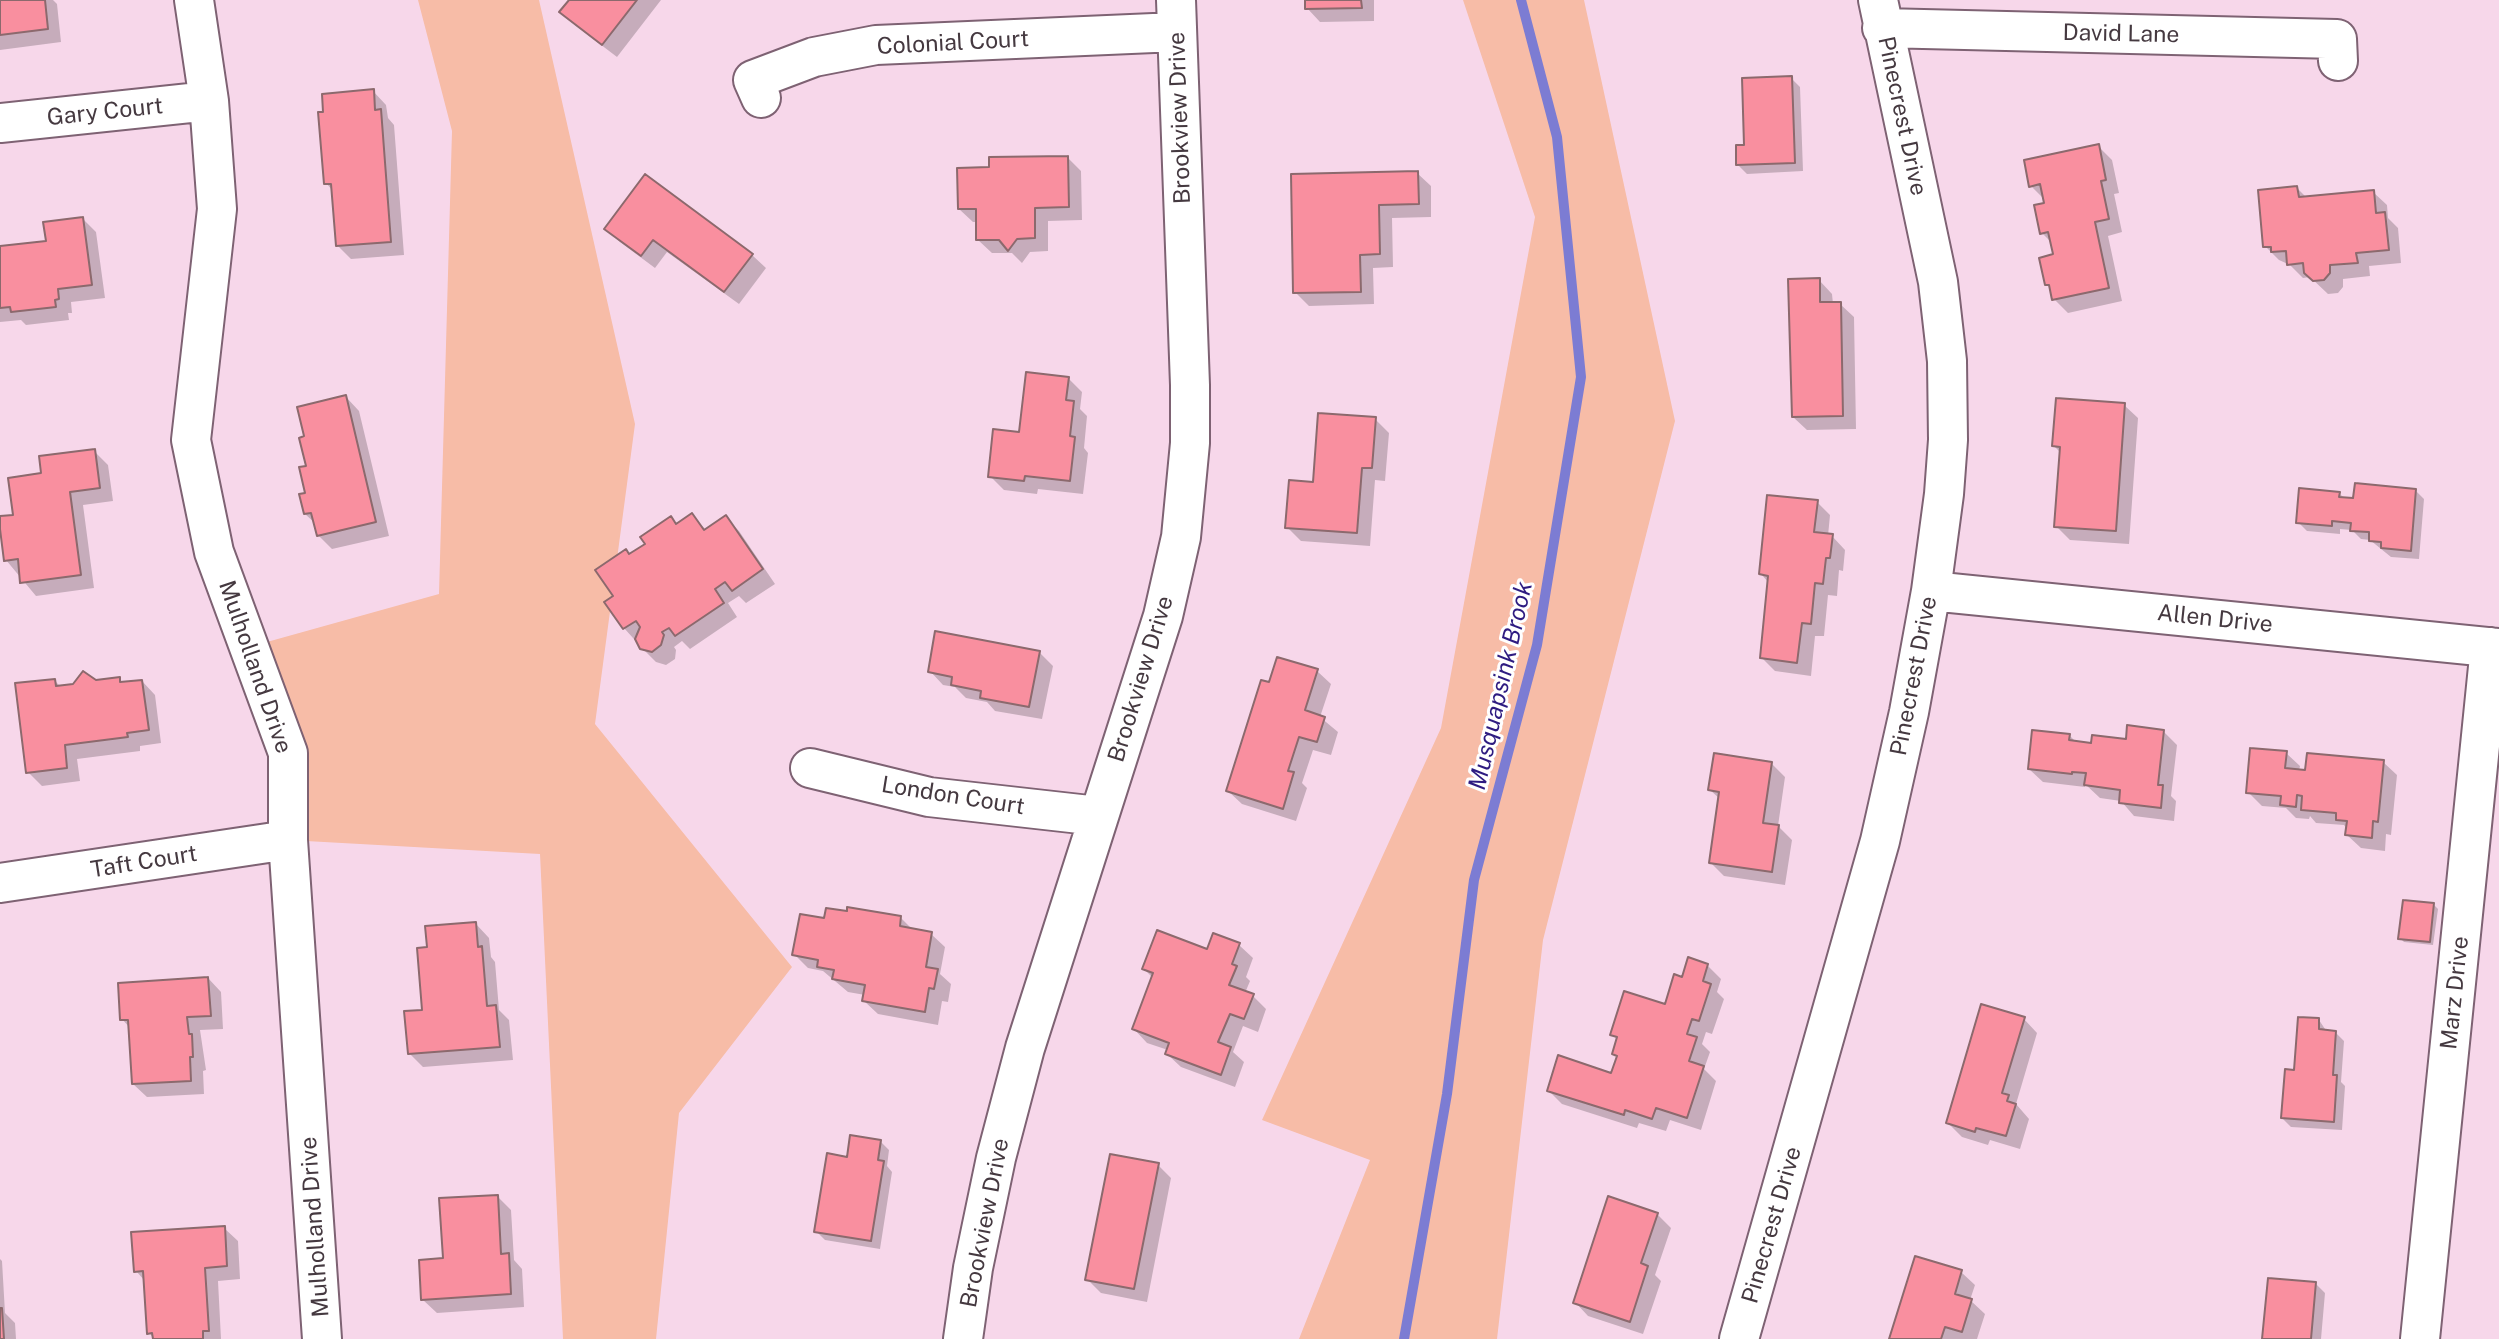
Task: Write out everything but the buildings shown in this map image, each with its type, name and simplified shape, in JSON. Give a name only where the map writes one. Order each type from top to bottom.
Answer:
[{"type":"street","name":"Mulholland Drive","points":[[194,0],[209,101],[216,209],[191,440],[214,552],[288,753],[288,840],[322,1339]]},
{"type":"street","name":"David Lane","points":[[1880,14],[2337,39],[2338,61]]},
{"type":"street","name":"Pinecrest Drive","points":[[1740,1339],[1880,841],[1909,712],[1931,591],[1944,494],[1947,361],[1938,282],[1880,14]]},
{"type":"street","name":"Colonial Court","points":[[761,98],[753,80],[814,57],[876,46],[1177,16]]},
{"type":"street","name":"Brookview Drive","points":[[962,1339],[973,1269],[999,1145],[1025,1048],[1163,616],[1181,537],[1190,443],[1190,385],[1177,16]]},
{"type":"street","name":"Gary Court","points":[[0,122],[209,101]]},
{"type":"street","name":"Allen Drive","points":[[1931,591],[2494,647]]},
{"type":"street","name":"Marz Drive","points":[[2420,1339],[2494,647]]},
{"type":"street","name":"London Court","points":[[810,768],[929,797],[1098,816]]},
{"type":"street","name":"Taft Court","points":[[0,883],[288,840]]},
{"type":"shaded area","points":[[418,0],[539,0],[635,424],[595,724],[792,967],[679,1113],[656,1339],[563,1339],[540,854],[288,840],[249,647],[439,594],[452,131]]},
{"type":"shaded area","points":[[1463,0],[1584,0],[1675,421],[1543,940],[1497,1339],[1299,1339],[1370,1160],[1262,1120],[1441,728],[1535,217]]},
{"type":"waterway","name":"Musquapsink Brook","points":[[1404,1339],[1447,1094],[1474,880],[1537,645],[1581,377],[1557,137],[1521,0]]}]
